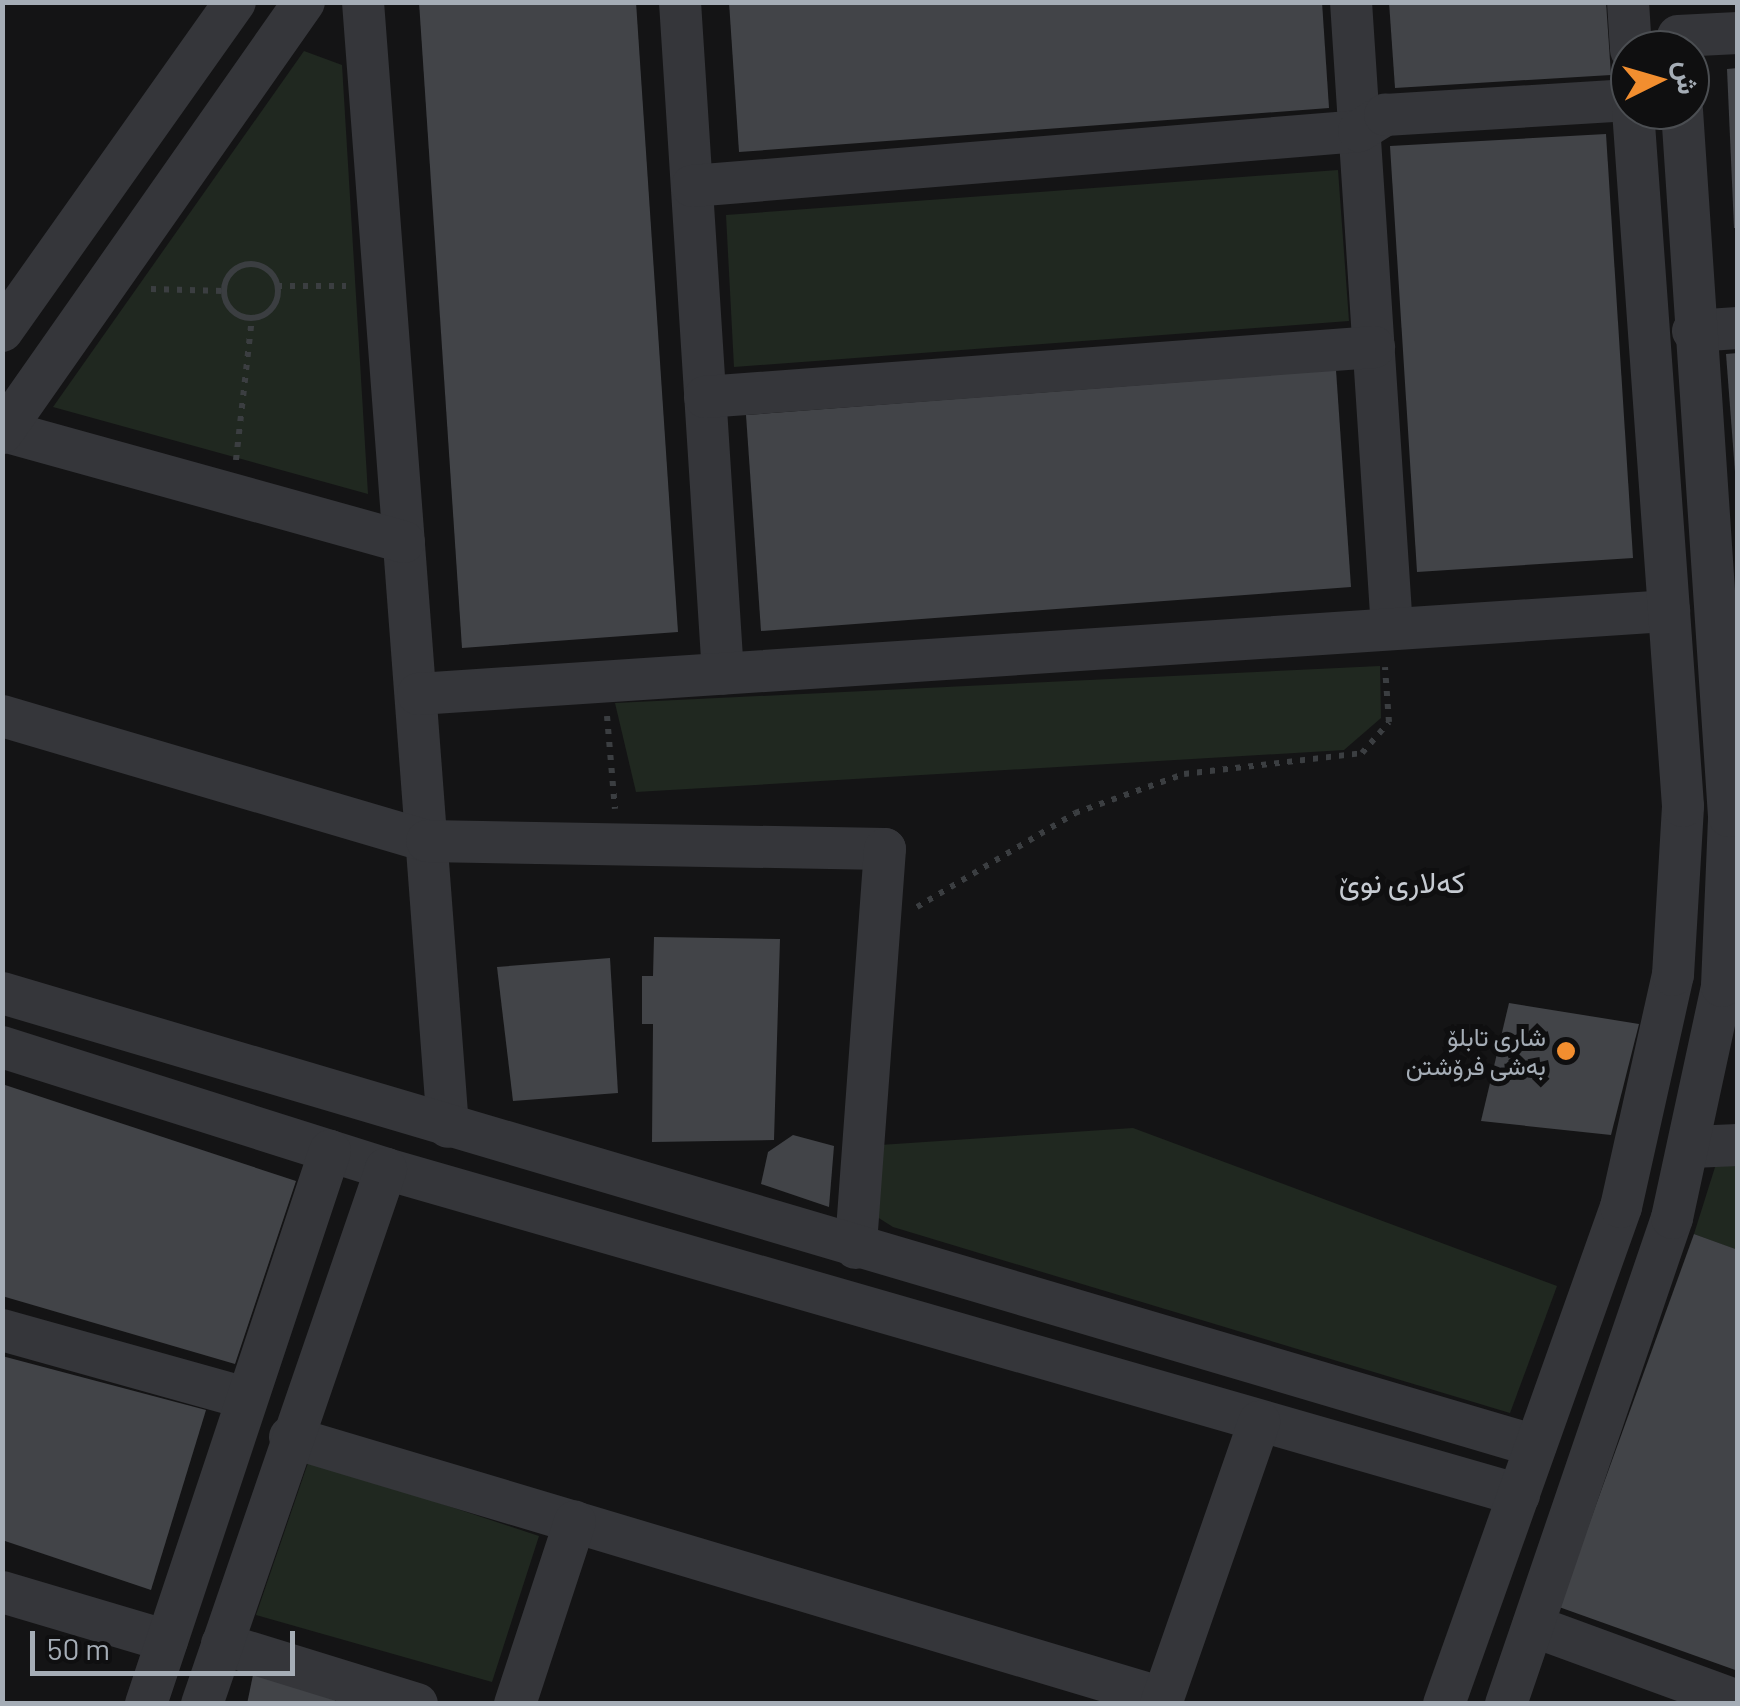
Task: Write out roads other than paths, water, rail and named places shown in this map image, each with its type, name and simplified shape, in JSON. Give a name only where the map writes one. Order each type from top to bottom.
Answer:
[{"type":"street","points":[[2,331],[235,2]]},
{"type":"street","points":[[304,2],[3,432],[404,542]]},
{"type":"street","points":[[363,2],[448,1127]]},
{"type":"street","points":[[680,2],[723,674]]},
{"type":"street","points":[[1351,2],[1374,347],[1387,629]]},
{"type":"street","points":[[1628,2],[1629,30]]},
{"type":"street","points":[[1678,29],[1738,32]]},
{"type":"street","points":[[692,186],[1360,131],[1385,116],[1610,101]]},
{"type":"street","points":[[1444,1704],[1638,1150],[1674,975],[1684,806],[1634,130]]},
{"type":"street","points":[[1506,1704],[1692,1147],[1722,986],[1729,816],[1727,605],[1693,331],[1683,130]]},
{"type":"street","points":[[1693,331],[1738,328]]},
{"type":"street","points":[[705,397],[1374,347]]},
{"type":"street","points":[[418,694],[1669,611]]},
{"type":"street","points":[[2,716],[427,842],[885,849],[856,1248]]},
{"type":"street","points":[[1674,975],[1722,986]]},
{"type":"street","points":[[2,993],[1535,1446]]},
{"type":"street","points":[[112,1080],[130,1031]]},
{"type":"street","points":[[2,1047],[386,1168],[1519,1494]]},
{"type":"street","points":[[1692,1147],[1738,1145]]},
{"type":"street","points":[[146,1704],[242,1397],[330,1150]]},
{"type":"street","points":[[202,1704],[290,1437],[386,1168]]},
{"type":"street","points":[[783,1282],[798,1229]]},
{"type":"street","points":[[2,1330],[242,1397]]},
{"type":"street","points":[[290,1437],[1162,1701],[1259,1422]]},
{"type":"street","points":[[515,1704],[575,1522]]},
{"type":"street","points":[[2,1592],[166,1641]]},
{"type":"street","points":[[1532,1626],[1738,1701]]},
{"type":"street","points":[[222,1644],[417,1704]]},
{"type":"place","name":"شاری تابلۆ بەشی فرۆشتن","points":[[1566,1051]]},
{"type":"district","name":"کەلاری نوێ","points":[[1402,881]]}]
